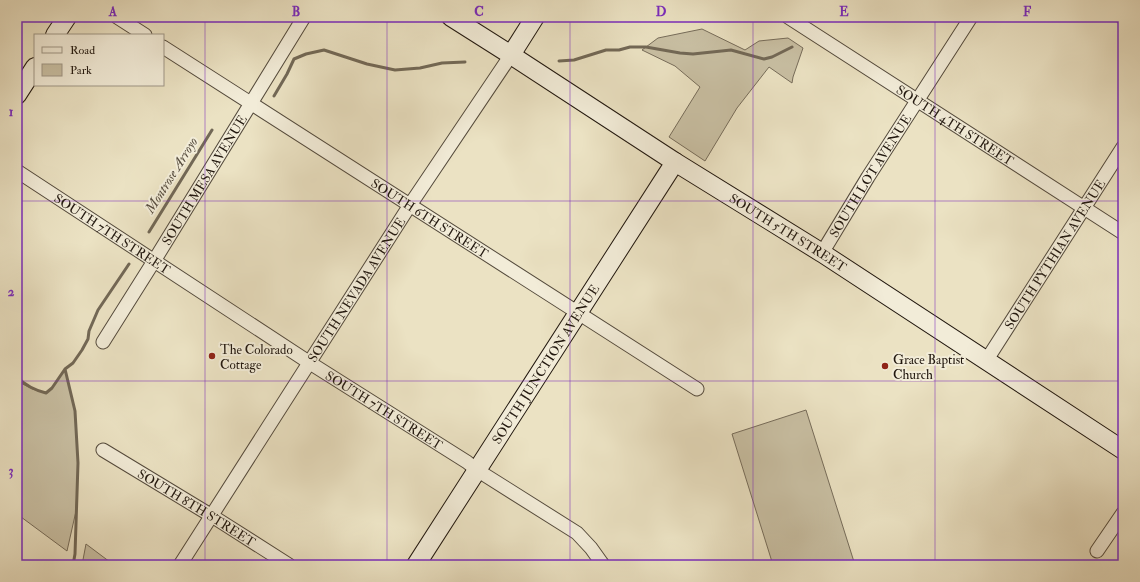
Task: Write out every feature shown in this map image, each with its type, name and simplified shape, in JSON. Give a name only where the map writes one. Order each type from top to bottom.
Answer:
[{"type":"street","points":[[56,34],[67,17]]},
{"type":"street","points":[[117,17],[143,34]]},
{"type":"street","name":"SOUTH MESA AVENUE","points":[[103,342],[304,17]]},
{"type":"street","name":"SOUTH 5TH STREET","points":[[451,17],[675,162],[822,253],[1123,450]]},
{"type":"street","name":"SOUTH NEVADA AVENUE","points":[[180,565],[410,205],[535,17]]},
{"type":"street","name":"SOUTH 4TH STREET","points":[[788,17],[1123,233]]},
{"type":"street","name":"SOUTH LOT AVENUE","points":[[822,253],[868,177],[971,17]]},
{"type":"street","name":"SOUTH 6TH STREET","points":[[164,48],[697,389]]},
{"type":"street","points":[[17,95],[34,69]]},
{"type":"street","name":"SOUTH PYTHIAN AVENUE","points":[[986,361],[1123,147]]},
{"type":"street","name":"SOUTH JUNCTION AVENUE","points":[[416,565],[577,312],[675,162]]},
{"type":"street","name":"SOUTH 7TH STREET","points":[[17,172],[310,363],[577,533],[603,565]]},
{"type":"street","name":"SOUTH 8TH STREET","points":[[103,450],[289,565]]},
{"type":"street","points":[[1097,551],[1123,513]]},
{"type":"green space","points":[[702,29],[745,50],[759,41],[788,38],[803,48],[792,83],[769,67],[737,108],[705,161],[669,137],[700,87],[675,66],[642,50],[658,38]]},
{"type":"green space","points":[[65,369],[75,411],[78,463],[76,511],[67,551],[17,514],[17,381],[32,389],[46,393],[52,388]]},
{"type":"green space","points":[[806,410],[855,565],[773,565],[732,434]]},
{"type":"green space","points":[[86,544],[114,565],[82,565]]},
{"type":"waterway","name":"Montrose Arroyo","points":[[559,61],[574,60],[606,50],[619,50],[630,47],[646,47],[693,54],[731,50],[764,59],[772,57],[792,47]]},
{"type":"waterway","name":"Montrose Arroyo","points":[[274,96],[294,59],[306,54],[324,50],[367,64],[395,70],[420,68],[442,63],[465,62]]},
{"type":"waterway","name":"Montrose Arroyo","points":[[149,232],[212,130]]},
{"type":"waterway","name":"Montrose Arroyo","points":[[17,377],[27,385],[42,392],[46,393],[52,388],[65,369],[73,363],[82,350],[88,339],[89,331],[98,310],[129,264]]},
{"type":"waterway","points":[[65,369],[75,411],[78,463],[75,554],[73,565]]},
{"type":"place","name":"The Colorado Cottage","points":[[212,356]]},
{"type":"place","name":"Grace Baptist Church","points":[[885,366]]}]
